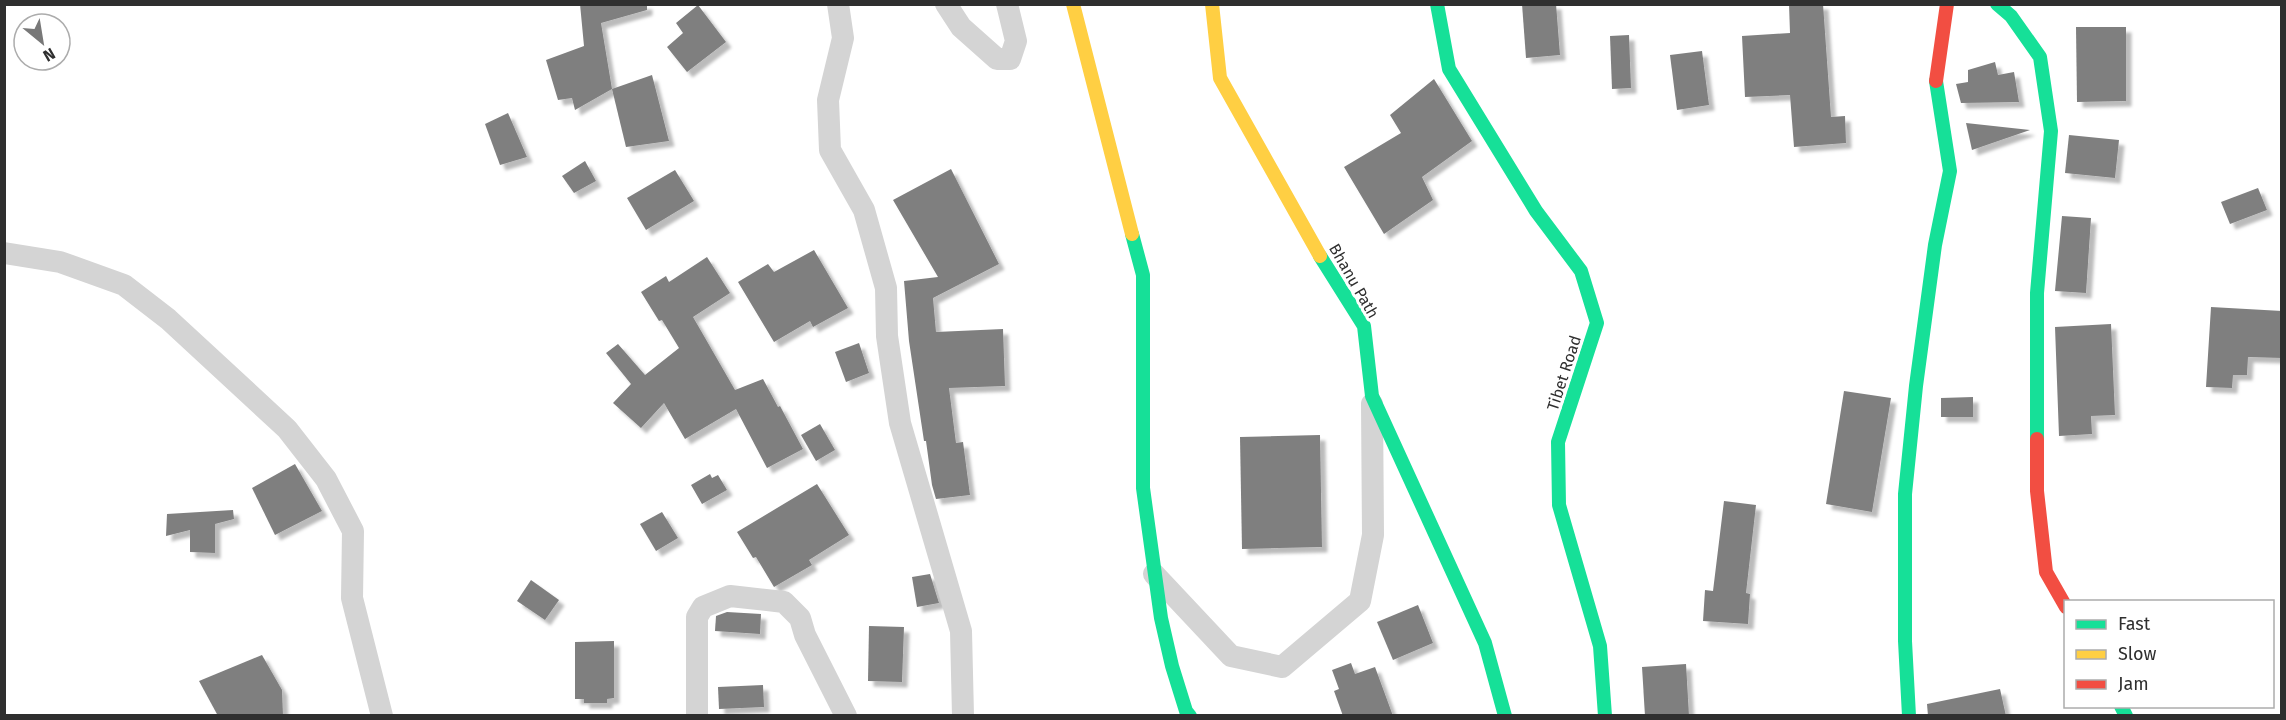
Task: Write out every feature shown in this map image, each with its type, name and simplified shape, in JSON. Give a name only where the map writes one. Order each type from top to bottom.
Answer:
[{"type":"street","points":[[837,4],[843,38],[828,100],[830,150],[864,210],[886,288],[887,336],[900,423],[961,631],[963,716]]},
{"type":"street","points":[[946,4],[961,27],[997,59],[1010,59],[1016,41],[1007,4]]},
{"type":"street","points":[[1073,4],[1143,275],[1143,488],[1153,573],[1172,666],[1186,711],[1190,716]]},
{"type":"street","name":"Bhanu Path","points":[[1212,4],[1220,78],[1326,267],[1364,326],[1372,396],[1485,644],[1505,716]]},
{"type":"street","name":"Tibet Road","points":[[1437,4],[1449,69],[1536,211],[1581,271],[1597,323],[1558,442],[1559,505],[1600,646],[1605,716]]},
{"type":"street","points":[[1909,716],[1905,641],[1905,494],[1916,386],[1932,268],[1950,171],[1935,76],[1947,4]]},
{"type":"street","points":[[1997,4],[2011,16],[2040,57],[2051,131],[2037,293],[2037,491],[2046,572],[2064,604]]},
{"type":"street","points":[[4,253],[60,262],[124,285],[168,319],[287,429],[326,479],[353,531],[352,598],[382,716]]},
{"type":"street","points":[[1153,573],[1231,656],[1282,667],[1360,601],[1373,535],[1372,396]]},
{"type":"street","points":[[697,716],[697,617],[703,607],[730,596],[784,602],[800,618],[805,635],[846,716]]},
{"type":"building","points":[[580,4],[647,4],[647,10],[601,23],[612,89],[575,110],[572,98],[558,100],[546,60],[584,46]]},
{"type":"building","points":[[1522,4],[1556,4],[1560,55],[1526,58]]},
{"type":"building","points":[[1789,4],[1823,4],[1831,117],[1845,116],[1846,143],[1794,147],[1790,95],[1745,97],[1742,36],[1790,33]]},
{"type":"building","points":[[698,5],[726,42],[687,72],[667,47],[683,33],[676,23]]},
{"type":"building","points":[[2076,27],[2126,27],[2126,101],[2077,102]]},
{"type":"building","points":[[1629,35],[1631,88],[1612,89],[1610,36]]},
{"type":"building","points":[[1702,51],[1709,105],[1677,110],[1670,55]]},
{"type":"building","points":[[1995,62],[1998,75],[2014,72],[2019,102],[1961,103],[1956,84],[1968,82],[1968,70]]},
{"type":"building","points":[[652,75],[669,141],[626,147],[612,89]]},
{"type":"building","points":[[1434,79],[1472,141],[1422,177],[1433,200],[1384,234],[1344,167],[1401,133],[1390,115]]},
{"type":"building","points":[[508,113],[527,157],[500,165],[485,124]]},
{"type":"building","points":[[1966,123],[2030,130],[1972,150]]},
{"type":"building","points":[[2069,135],[2119,140],[2115,178],[2065,173]]},
{"type":"building","points":[[585,161],[596,181],[574,193],[562,176]]},
{"type":"building","points":[[951,169],[999,264],[933,298],[936,332],[1003,329],[1005,386],[949,388],[956,443],[963,442],[970,495],[936,499],[926,441],[924,441],[909,341],[904,281],[938,277],[893,200]]},
{"type":"building","points":[[675,170],[694,201],[646,230],[627,198]]},
{"type":"building","points":[[2258,188],[2267,210],[2230,224],[2221,202]]},
{"type":"building","points":[[2062,216],[2091,218],[2086,293],[2055,291]]},
{"type":"building","points":[[814,250],[848,308],[813,327],[810,321],[774,342],[738,282],[768,264],[774,272]]},
{"type":"building","points":[[707,257],[730,293],[693,317],[735,390],[763,379],[803,449],[767,468],[736,409],[685,439],[664,403],[641,428],[613,403],[631,384],[606,353],[618,344],[645,375],[679,348],[641,292],[666,276],[669,282]]},
{"type":"building","points":[[2211,307],[2282,311],[2282,358],[2248,357],[2247,375],[2233,375],[2232,388],[2206,387]]},
{"type":"building","points":[[2111,324],[2115,415],[2091,416],[2092,434],[2059,436],[2055,327]]},
{"type":"building","points":[[859,343],[869,373],[846,382],[835,352]]},
{"type":"building","points":[[1844,391],[1891,398],[1872,512],[1826,504]]},
{"type":"building","points":[[1973,397],[1973,417],[1941,417],[1941,398]]},
{"type":"building","points":[[820,424],[835,450],[816,461],[801,435]]},
{"type":"building","points":[[1320,435],[1322,547],[1242,549],[1240,437]]},
{"type":"building","points":[[295,464],[322,511],[275,535],[252,488]]},
{"type":"building","points":[[710,474],[712,478],[718,475],[727,490],[702,504],[691,485]]},
{"type":"building","points":[[817,484],[849,535],[809,560],[812,565],[774,587],[756,557],[753,558],[737,532]]},
{"type":"building","points":[[1724,501],[1756,505],[1746,593],[1750,594],[1748,624],[1703,621],[1705,590],[1713,591]]},
{"type":"building","points":[[233,510],[234,519],[215,524],[215,553],[190,552],[190,530],[166,536],[167,514]]},
{"type":"building","points":[[662,512],[678,538],[656,551],[640,524]]},
{"type":"building","points":[[930,574],[939,603],[917,607],[912,577]]},
{"type":"building","points":[[531,580],[559,600],[545,620],[517,601]]},
{"type":"building","points":[[1418,605],[1433,643],[1393,660],[1377,622]]},
{"type":"building","points":[[727,612],[761,614],[760,634],[715,631],[716,616]]},
{"type":"building","points":[[869,626],[904,627],[902,682],[868,681]]},
{"type":"building","points":[[614,641],[614,698],[607,699],[607,703],[584,703],[584,699],[575,699],[575,642]]},
{"type":"building","points":[[262,655],[282,690],[283,716],[218,716],[199,681]]},
{"type":"building","points":[[1351,663],[1355,674],[1375,667],[1393,716],[1343,716],[1334,691],[1339,689],[1332,670]]},
{"type":"building","points":[[1686,664],[1689,716],[1645,716],[1642,667]]},
{"type":"building","points":[[763,685],[764,707],[719,709],[718,687]]},
{"type":"building","points":[[2000,689],[2006,716],[1928,716],[1927,704]]},
{"type":"traffic: fast","points":[[1437,4],[1449,69],[1536,211],[1581,271],[1597,323],[1558,442],[1559,505],[1600,646],[1605,716]]},
{"type":"traffic: fast","points":[[1997,4],[2011,16],[2040,57],[2051,131],[2037,293],[2037,439]]},
{"type":"traffic: fast","points":[[1909,716],[1905,641],[1905,494],[1916,386],[1935,245],[1950,171],[1936,81]]},
{"type":"traffic: fast","points":[[1132,234],[1143,275],[1143,488],[1161,618],[1172,666],[1186,711],[1190,716]]},
{"type":"traffic: fast","points":[[1320,256],[1364,326],[1372,396],[1485,643],[1505,716]]},
{"type":"traffic: fast","points":[[2122,708],[2126,716]]},
{"type":"traffic: slow","points":[[1073,4],[1132,234]]},
{"type":"traffic: slow","points":[[1212,4],[1220,78],[1320,256]]},
{"type":"traffic: jam","points":[[1936,81],[1947,4]]},
{"type":"traffic: jam","points":[[2037,439],[2037,491],[2046,572],[2064,604]]}]
